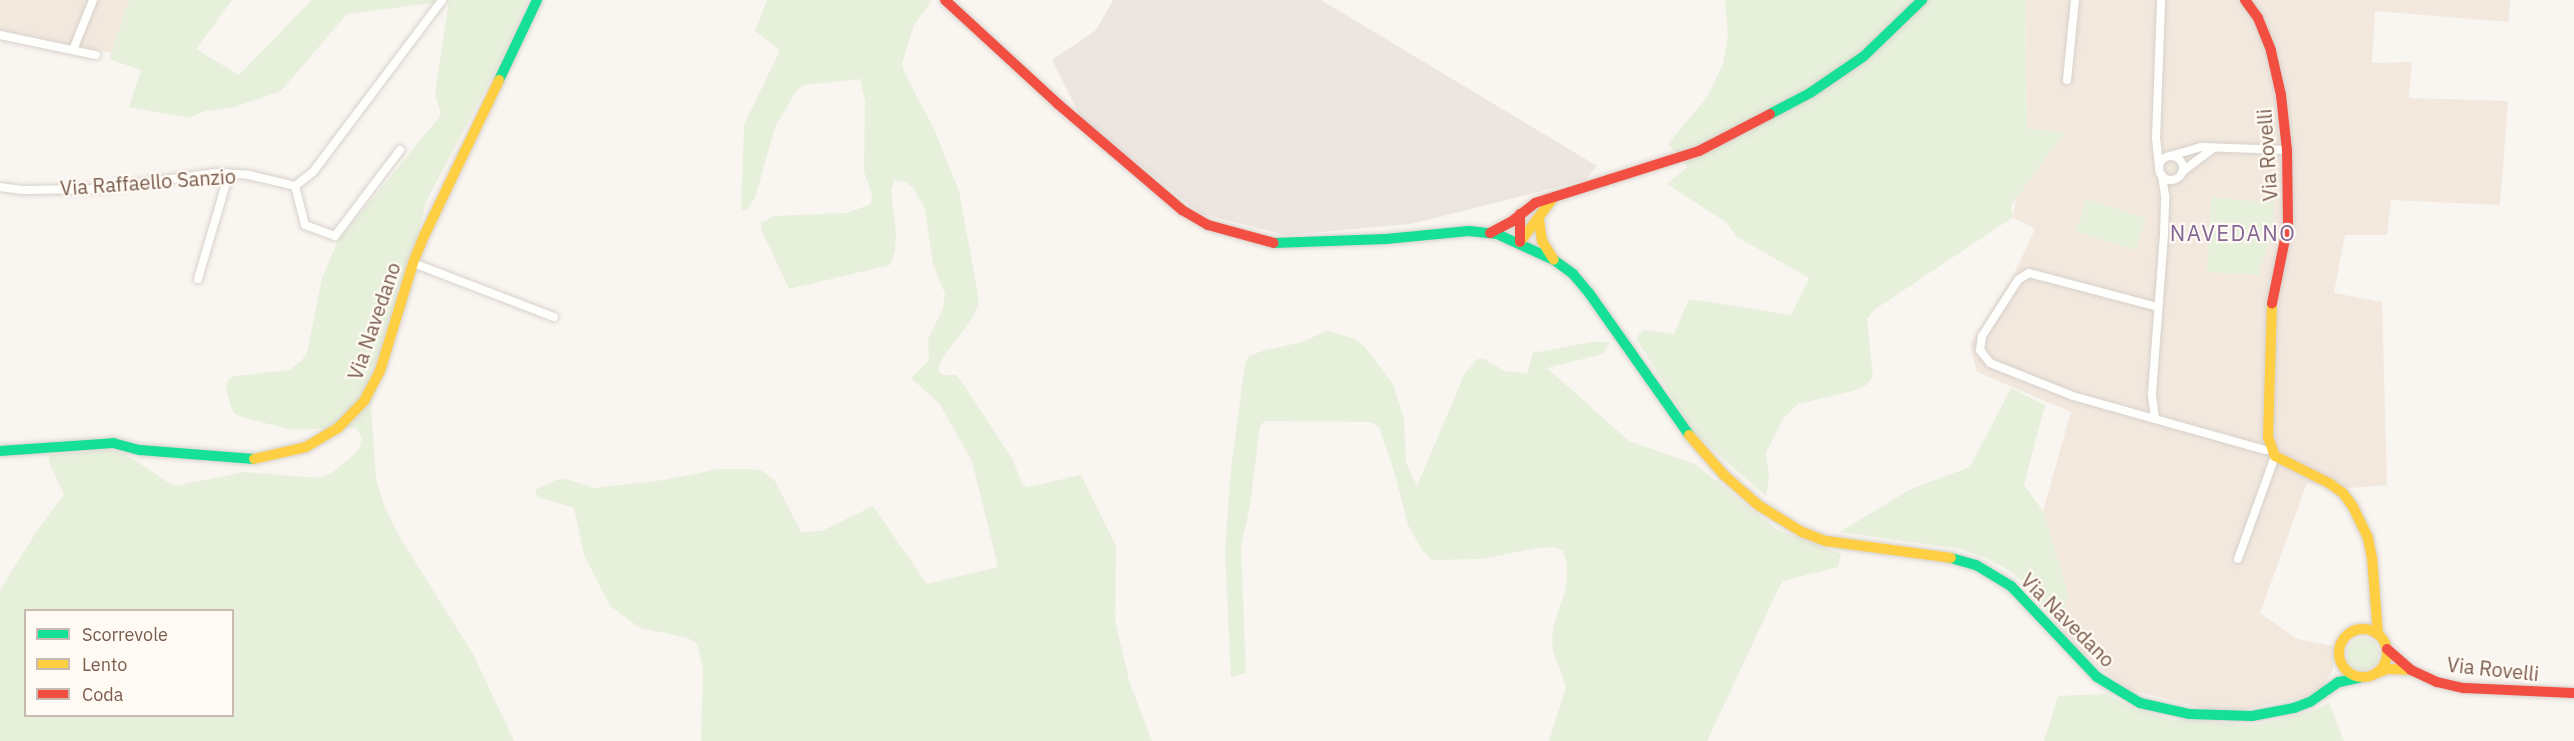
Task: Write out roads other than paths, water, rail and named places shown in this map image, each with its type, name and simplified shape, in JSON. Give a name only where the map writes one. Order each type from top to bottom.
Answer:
[{"type":"street","points":[[73,50],[93,0]]},
{"type":"street","points":[[400,150],[335,236],[305,225],[295,186],[313,172],[442,0]]},
{"type":"street","name":"Via Navedano","points":[[0,451],[113,443],[141,450],[243,460],[264,458],[306,447],[338,428],[364,401],[380,371],[413,263],[537,0]]},
{"type":"street","points":[[945,0],[1083,126],[1182,210],[1208,225],[1273,243],[1386,239],[1469,231],[1489,233],[1520,243],[1554,260]]},
{"type":"street","points":[[1489,233],[1535,203],[1699,151],[1810,93],[1864,56],[1922,0]]},
{"type":"street","points":[[2067,80],[2075,0]]},
{"type":"street","points":[[2155,419],[2152,394],[2165,196],[2156,139],[2161,0]]},
{"type":"street","name":"Via Rovelli","points":[[2238,559],[2273,452],[2268,437],[2272,297],[2288,224],[2288,150],[2281,95],[2271,51],[2258,18],[2245,0]]},
{"type":"street","points":[[0,35],[96,55]]},
{"type":"street","points":[[2159,166],[2165,158],[2201,147],[2288,150]]},
{"type":"street","points":[[2165,196],[2183,171],[2207,150],[2215,147]]},
{"type":"street","points":[[2170,156],[2179,158],[2183,171]]},
{"type":"street","name":"Via Raffaello Sanzio","points":[[0,187],[22,190],[99,189],[216,172],[249,175],[295,186]]},
{"type":"street","points":[[198,279],[228,173]]},
{"type":"street","points":[[2162,176],[2175,180]]},
{"type":"street","points":[[1520,243],[1539,220],[1544,207],[1559,194]]},
{"type":"street","points":[[1520,214],[1520,243]]},
{"type":"street","points":[[1539,220],[1542,242],[1554,260]]},
{"type":"street","name":"Via Navedano","points":[[1554,260],[1573,274],[1589,293],[1673,416],[1698,447],[1724,475],[1758,505],[1802,532],[1826,541],[1953,558],[1995,575],[2029,602],[2084,666],[2122,694],[2140,704],[2189,714],[2252,716],[2294,708],[2321,695],[2339,682],[2363,677]]},
{"type":"street","points":[[413,263],[554,317]]},
{"type":"street","points":[[2158,307],[2039,273],[2022,275],[1982,336],[1980,350],[1990,363],[2073,396],[2273,452],[2343,493],[2354,507],[2368,538],[2378,634],[2387,649],[2384,665],[2377,673],[2363,677],[2347,671],[2339,657]]},
{"type":"street","points":[[2321,695],[2336,675],[2343,640],[2372,614],[2375,600]]},
{"type":"street","points":[[2356,630],[2370,630],[2378,634]]},
{"type":"street","name":"Via Rovelli","points":[[2387,649],[2411,670],[2437,682],[2464,688],[2574,693]]},
{"type":"street","name":"Via Rovelli","points":[[2377,673],[2386,669],[2411,670]]},
{"type":"district","name":"NAVEDANO","points":[[2233,233]]}]
